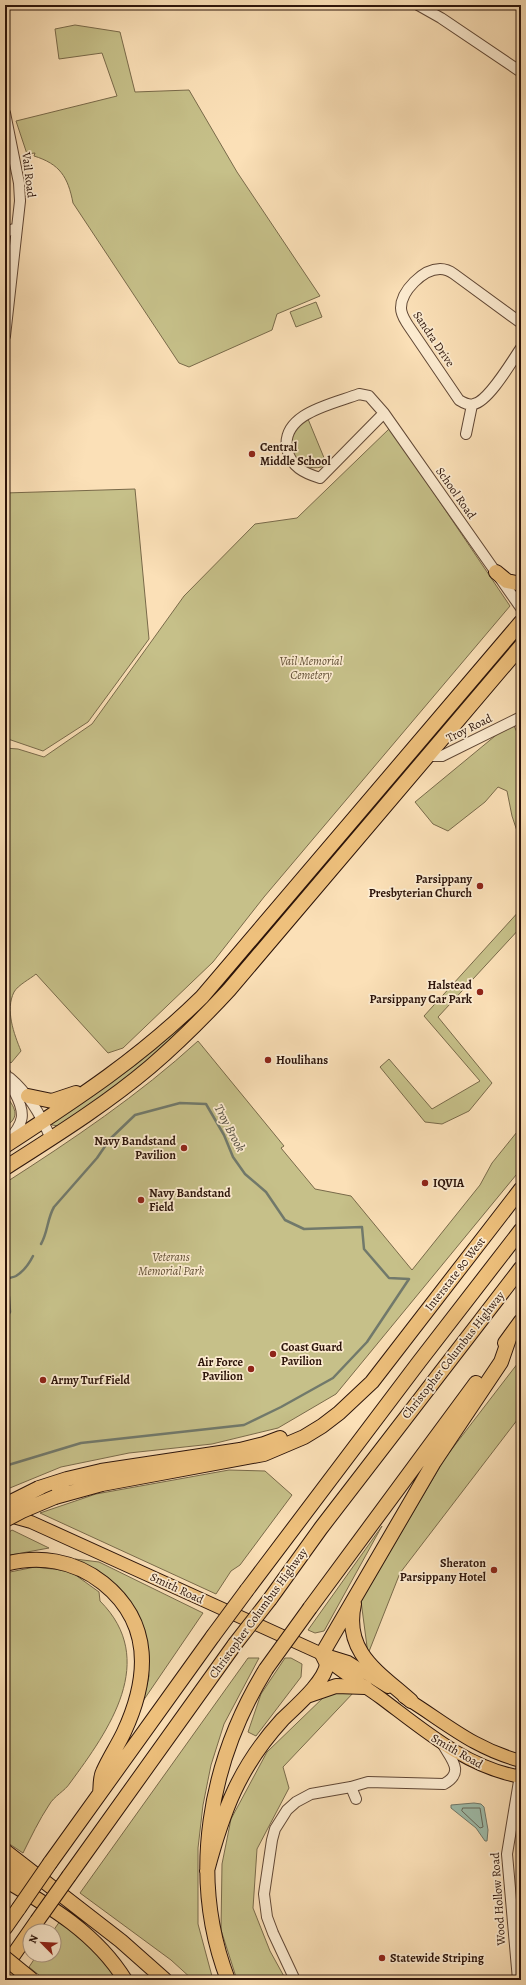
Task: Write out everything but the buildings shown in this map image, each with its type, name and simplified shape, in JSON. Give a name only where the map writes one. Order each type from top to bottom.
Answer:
[{"type":"highway","points":[[496,572],[507,581],[521,584]]},
{"type":"highway","points":[[5,1145],[114,1074],[156,1040],[205,993],[521,622]]},
{"type":"highway","points":[[472,702],[498,662],[521,634]]},
{"type":"highway","points":[[5,1168],[76,1122],[150,1067],[200,1021],[229,990],[521,646]]},
{"type":"highway","points":[[28,1096],[44,1100],[57,1100],[114,1074]]},
{"type":"highway","name":"Interstate 80 West","points":[[390,1358],[521,1189]]},
{"type":"highway","name":"Christopher Columbus Highway","points":[[5,1928],[100,1793],[247,1590],[419,1362],[521,1230]]},
{"type":"highway","name":"Christopher Columbus Highway","points":[[6,1980],[8,1960],[68,1876],[325,1522],[521,1268]]},
{"type":"highway","points":[[228,1980],[217,1948],[210,1913],[207,1870],[211,1814],[220,1770],[244,1708],[266,1669],[521,1321]]},
{"type":"highway","points":[[207,1870],[220,1823],[236,1785],[246,1767],[275,1728],[325,1673],[327,1664],[322,1654],[434,1462],[501,1362],[510,1336]]},
{"type":"highway","points":[[5,1504],[39,1488],[67,1479],[101,1471],[215,1454],[264,1444],[284,1437],[333,1407],[365,1377],[390,1358]]},
{"type":"highway","points":[[5,1520],[28,1508],[55,1497],[102,1484],[241,1460],[264,1454],[284,1446],[304,1437],[339,1413],[372,1382],[390,1358]]},
{"type":"highway","points":[[5,1564],[33,1559],[47,1560],[60,1562],[86,1572],[108,1587],[122,1602],[132,1619],[142,1653],[140,1689],[124,1733],[102,1773],[100,1793]]},
{"type":"highway","points":[[358,1592],[351,1623],[352,1634],[357,1647],[369,1663],[412,1701]]},
{"type":"highway","points":[[305,1696],[336,1686],[365,1687]]},
{"type":"highway","points":[[5,1851],[121,1942],[165,1980]]},
{"type":"highway","points":[[5,1866],[76,1908]]},
{"type":"highway","points":[[5,1880],[78,1928],[106,1954],[125,1980]]},
{"type":"highway","points":[[8,1960],[32,1980]]},
{"type":"main road","name":"Smith Road","points":[[5,1504],[31,1522]]},
{"type":"main road","name":"Smith Road","points":[[5,1515],[31,1522],[322,1654],[348,1662],[412,1701],[470,1741],[521,1762]]},
{"type":"main road","name":"Smith Road","points":[[322,1654],[342,1673],[365,1687],[442,1743],[481,1766],[521,1774]]},
{"type":"street","points":[[418,5],[441,18],[521,72]]},
{"type":"street","name":"Vail Road","points":[[5,113],[19,183],[20,201],[5,336]]},
{"type":"street","points":[[5,232],[17,228]]},
{"type":"street","name":"Sandra Drive","points":[[472,405],[459,400],[408,325],[402,315],[403,298],[409,289],[422,276],[434,270],[445,269],[460,278],[521,323]]},
{"type":"street","points":[[466,434],[472,405],[484,398],[521,348]]},
{"type":"street","name":"School Road","points":[[384,413],[320,478],[300,470],[288,454],[286,441],[287,435],[297,420],[359,394],[369,396],[384,413],[521,608]]},
{"type":"street","name":"Troy Road","points":[[427,756],[442,756],[521,717]]},
{"type":"street","points":[[6,1074],[28,1096],[43,1121],[50,1139]]},
{"type":"street","points":[[5,1145],[22,1120],[21,1103],[6,1074]]},
{"type":"street","points":[[295,1980],[273,1933],[265,1906],[265,1883],[272,1840],[281,1819],[296,1802],[305,1796],[320,1791],[352,1788],[368,1782],[444,1784],[448,1782],[455,1774],[455,1765],[442,1743]]},
{"type":"street","name":"Wood Hollow Road","points":[[518,1980],[507,1854],[521,1774]]},
{"type":"street","points":[[352,1788],[356,1799]]},
{"type":"green space","points":[[75,25],[120,32],[135,92],[189,90],[237,172],[320,296],[277,314],[272,330],[189,367],[179,363],[73,203],[68,186],[61,173],[50,163],[34,156],[35,153],[27,154],[16,121],[117,96],[102,53],[59,59],[55,29]]},
{"type":"green space","points":[[316,302],[322,317],[296,327],[290,312]]},
{"type":"green space","points":[[308,419],[327,465],[318,468],[309,467],[296,459],[290,444],[291,436],[295,429]]},
{"type":"green space","name":"Vail Memorial Cemetery","points":[[390,428],[510,606],[264,897],[213,962],[123,1048],[108,1053],[36,974],[18,987],[11,999],[10,1014],[21,1051],[11,1063],[5,1058],[5,748],[18,749],[44,757],[92,724],[184,596],[255,524],[297,518]]},
{"type":"green space","points":[[135,489],[149,639],[88,722],[43,751],[8,739],[5,734],[5,493]]},
{"type":"green space","points":[[485,672],[454,714],[241,969],[167,1045],[121,1084],[59,1126],[52,1125],[51,1122],[161,1041]]},
{"type":"green space","points":[[512,722],[521,740],[521,843],[512,816],[507,791],[498,787],[485,802],[448,831],[433,824],[415,802]]},
{"type":"green space","points":[[521,909],[521,927],[438,1017],[492,1083],[469,1111],[442,1124],[425,1122],[380,1067],[389,1059],[432,1109],[480,1081],[424,1016]]},
{"type":"green space","name":"Veterans Memorial Park","points":[[198,1041],[284,1146],[281,1148],[315,1189],[351,1196],[412,1270],[480,1185],[492,1163],[521,1127],[521,1169],[336,1394],[278,1428],[212,1444],[129,1453],[61,1467],[5,1490],[5,1183],[129,1098],[176,1061]]},
{"type":"green space","points":[[5,1094],[15,1111],[15,1115],[10,1123],[5,1127]]},
{"type":"green space","points":[[521,1359],[521,1415],[400,1573],[368,1654],[361,1601],[445,1458]]},
{"type":"green space","points":[[229,1470],[265,1471],[292,1495],[240,1565],[231,1571],[216,1594],[40,1513],[96,1494]]},
{"type":"green space","points":[[382,1526],[324,1631],[315,1633],[308,1630]]},
{"type":"green space","points":[[12,1530],[49,1548],[5,1556],[5,1535]]},
{"type":"green space","points":[[75,1559],[99,1562],[203,1613],[143,1701],[149,1676],[146,1648],[110,1581]]},
{"type":"green space","points":[[35,1567],[70,1571],[99,1592],[100,1601],[117,1624],[126,1647],[127,1671],[122,1694],[112,1718],[85,1762],[68,1786],[51,1802],[45,1811],[23,1853],[5,1841],[5,1573]]},
{"type":"green space","points":[[248,1658],[259,1658],[224,1724],[211,1765],[203,1805],[198,1848],[198,1924],[213,1980],[193,1980],[171,1960],[80,1893]]},
{"type":"green space","points":[[285,1658],[291,1658],[302,1664],[301,1677],[256,1736],[248,1732],[261,1694]]},
{"type":"green space","points":[[355,1691],[283,1767],[289,1788],[257,1849],[253,1908],[270,1951],[286,1980],[237,1980],[221,1930],[222,1864],[231,1819],[267,1752],[327,1694]]},
{"type":"green space","points":[[60,1921],[91,1948],[118,1980],[45,1980],[29,1967],[32,1963],[62,1963],[62,1923],[59,1923]]},
{"type":"water","points":[[474,1803],[481,1804],[484,1807],[488,1830],[487,1841],[485,1841],[476,1828],[451,1808],[451,1805]]},
{"type":"waterway","name":"Troy Brook","points":[[5,1466],[81,1443],[244,1425],[281,1407],[333,1378],[367,1342],[409,1279],[389,1278],[364,1249],[362,1227],[304,1229],[285,1220],[266,1192],[245,1174],[233,1157],[224,1135],[206,1104],[180,1103],[135,1115],[110,1139],[97,1158],[54,1207],[41,1244]]},
{"type":"waterway","name":"Troy Brook","points":[[5,1281],[21,1272],[28,1265],[33,1256]]},
{"type":"waterway","name":"Troy Brook","points":[[5,1293],[9,1297],[10,1312],[5,1321]]},
{"type":"place","name":"Central Middle School","points":[[252,454]]},
{"type":"place","name":"Parsippany Presbyterian Church","points":[[480,886]]},
{"type":"place","name":"Halstead Parsippany Car Park","points":[[480,992]]},
{"type":"place","name":"Houlihans","points":[[268,1060]]},
{"type":"place","name":"Navy Bandstand Pavilion","points":[[184,1148]]},
{"type":"place","name":"IQVIA","points":[[425,1183]]},
{"type":"place","name":"Navy Bandstand Field","points":[[141,1200]]},
{"type":"place","name":"Coast Guard Pavilion","points":[[273,1354]]},
{"type":"place","name":"Air Force Pavilion","points":[[251,1369]]},
{"type":"place","name":"Army Turf Field","points":[[43,1380]]},
{"type":"place","name":"Sheraton Parsippany Hotel","points":[[494,1570]]},
{"type":"place","name":"Statewide Striping","points":[[382,1958]]}]
